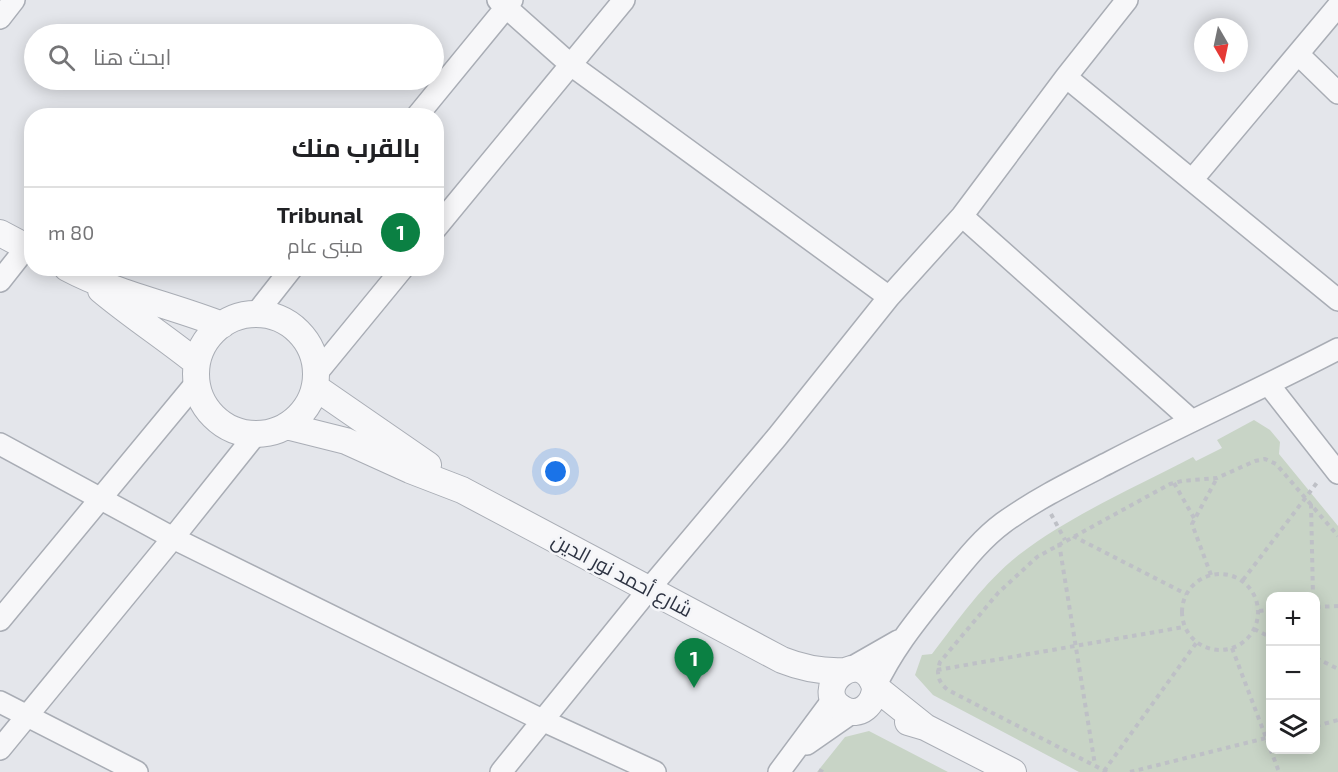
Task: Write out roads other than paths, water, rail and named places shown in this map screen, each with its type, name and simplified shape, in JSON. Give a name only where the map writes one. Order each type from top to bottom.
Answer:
[{"type":"street","points":[[0,18],[14,0]]},
{"type":"street","points":[[444,218],[624,0]]},
{"type":"street","points":[[501,772],[777,437],[889,297],[962,216],[1127,0]]},
{"type":"street","points":[[444,81],[506,2],[571,65],[889,297]]},
{"type":"street","points":[[1192,180],[1338,6]]},
{"type":"street","points":[[1298,54],[1338,93]]},
{"type":"street","points":[[1066,77],[1338,300]]},
{"type":"street","points":[[423,108],[437,90]]},
{"type":"street","points":[[962,216],[1191,420]]},
{"type":"street","points":[[0,233],[24,246]]},
{"type":"street","points":[[0,281],[24,255]]},
{"type":"street","points":[[82,276],[222,325]]},
{"type":"street","points":[[255,315],[286,276]]},
{"type":"street","points":[[90,280],[124,310],[172,343],[197,372],[205,405],[217,419],[232,429],[256,434],[271,432],[286,426],[304,410],[315,381],[397,276]]},
{"type":"street","points":[[0,620],[101,498],[197,372],[206,342],[222,325],[244,316],[255,315],[279,319],[298,332],[312,351],[315,381],[462,490]]},
{"type":"street","points":[[901,639],[846,670],[835,680],[832,692],[847,707],[862,710],[873,701],[875,687],[901,639],[966,558],[1002,524],[1042,497],[1191,420],[1269,385],[1338,349]]},
{"type":"street","points":[[1269,385],[1335,468]]},
{"type":"street","points":[[286,426],[346,441],[410,470],[462,490]]},
{"type":"street","points":[[0,749],[256,434]]},
{"type":"street","points":[[0,444],[173,538],[544,721],[655,772]]},
{"type":"street","name":"شارع أحمد نور الدين","points":[[462,490],[782,660],[847,707],[925,727]]},
{"type":"street","name":"شارع أحمد نور الدين","points":[[782,660],[819,671],[846,670]]},
{"type":"street","points":[[846,670],[863,671],[873,680],[875,687]]},
{"type":"street","name":"شارع أحمد نور الدين","points":[[875,687],[925,727],[1014,772]]},
{"type":"street","points":[[0,702],[137,772]]},
{"type":"street","points":[[784,765],[847,707]]},
{"type":"place","name":"Tribunal","points":[[694,688]]}]
